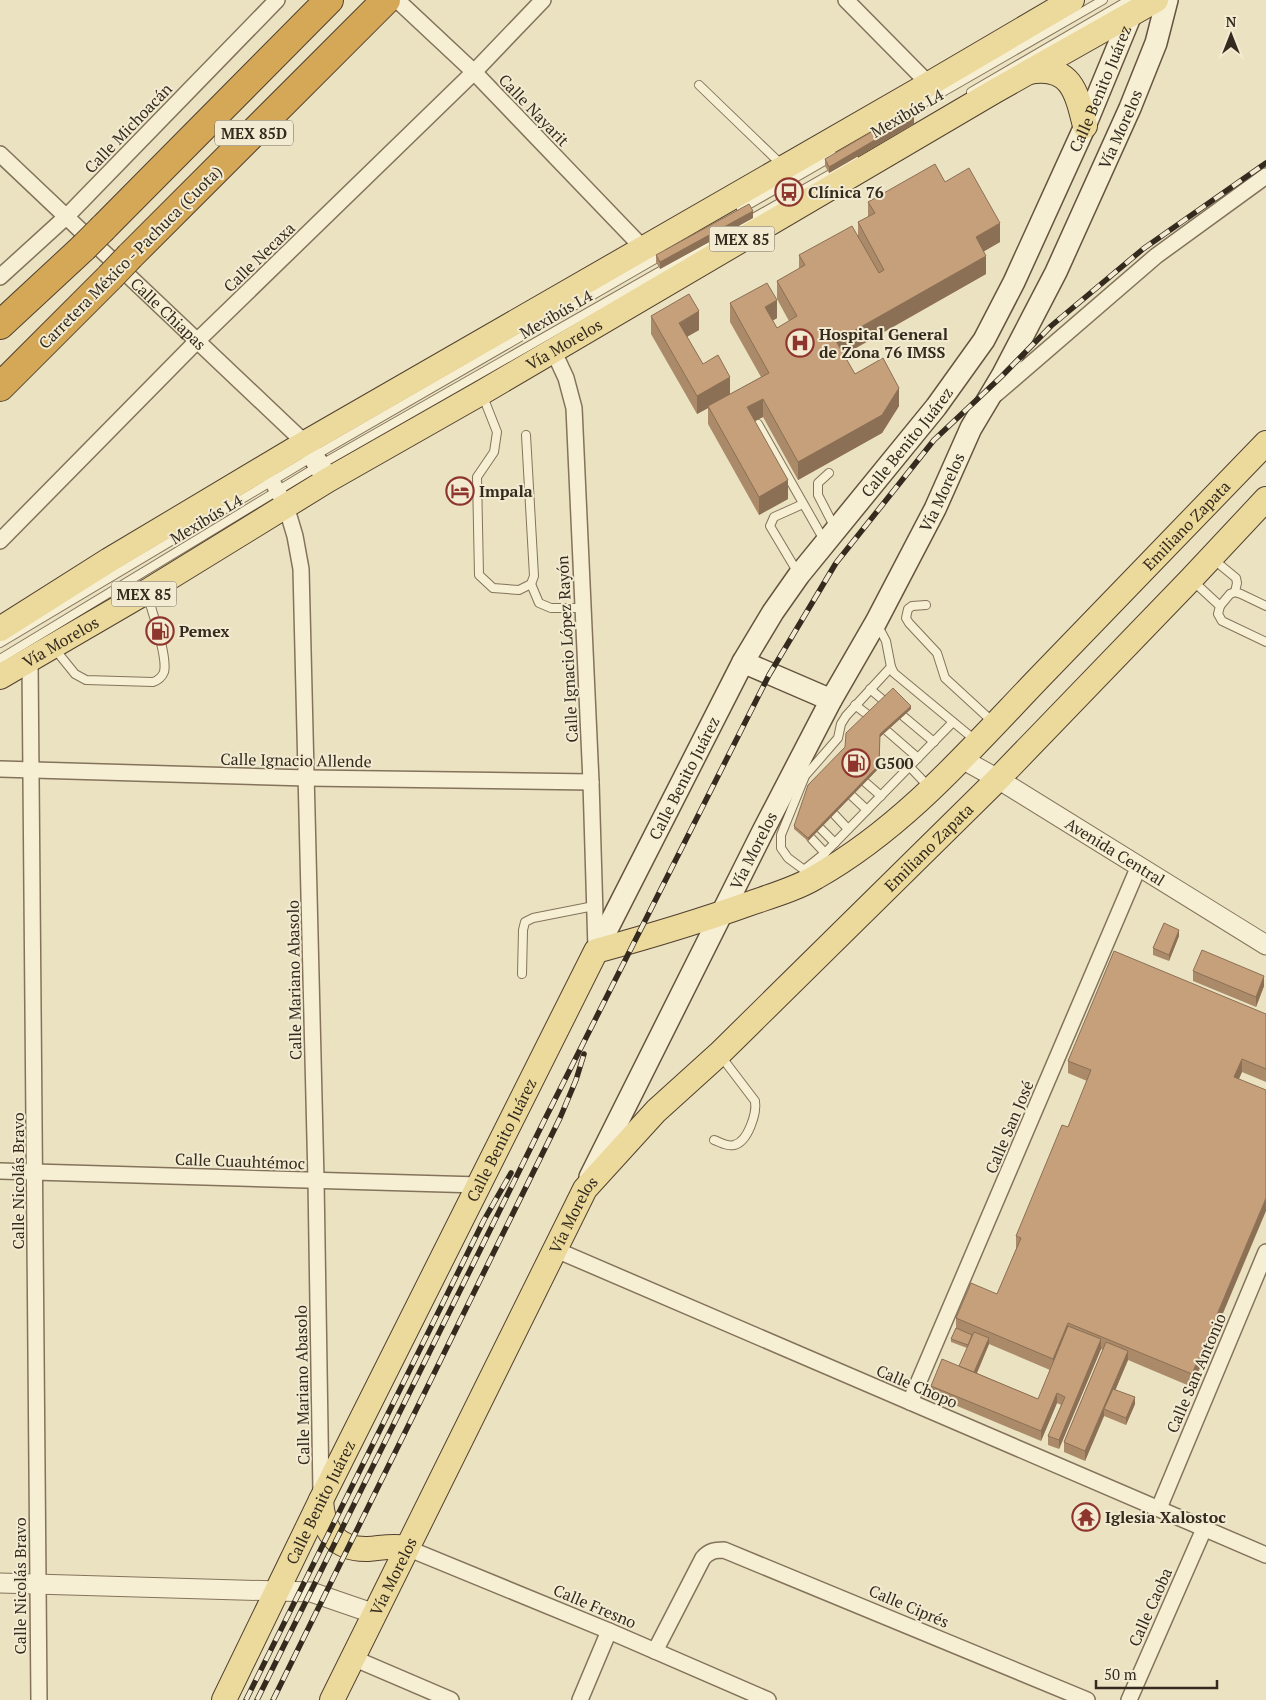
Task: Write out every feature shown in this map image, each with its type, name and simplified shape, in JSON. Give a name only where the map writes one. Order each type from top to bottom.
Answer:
[{"type":"highway","name":"MEX 85D","points":[[0,325],[83,248],[329,0]]},
{"type":"highway","name":"Carretera México - Pachuca (Cuota)","points":[[0,387],[387,3]]},
{"type":"main road","name":"Vía Morelos","points":[[0,629],[275,487],[643,248],[1072,0]]},
{"type":"main road","name":"Vía Morelos","points":[[0,677],[146,592],[275,487],[317,461],[481,393],[1029,72],[1132,5],[1156,0]]},
{"type":"main road","name":"Vía Morelos","points":[[332,1700],[722,913],[782,818],[844,704],[876,622],[935,509],[971,428],[988,401],[1052,281],[1078,226],[1145,71],[1156,43],[1167,0]]},
{"type":"main road","name":"Calle Benito Juárez","points":[[224,1700],[321,1500],[743,662],[773,612],[799,574],[936,407],[984,340],[1014,282],[1085,126],[1132,5]]},
{"type":"main road","points":[[1029,72],[1048,70],[1065,78],[1076,93],[1085,126]]},
{"type":"main road","name":"Emiliano Zapata","points":[[596,951],[722,913],[781,892],[810,873],[876,837],[970,750],[1266,443]]},
{"type":"main road","name":"Emiliano Zapata","points":[[585,1189],[656,1111],[719,1054],[998,779],[1266,500]]},
{"type":"main road","points":[[743,662],[844,704]]},
{"type":"main road","points":[[321,1500],[326,1527],[341,1544],[361,1549],[391,1546],[407,1548]]},
{"type":"street","name":"Calle Michoacán","points":[[0,277],[67,216],[277,0]]},
{"type":"street","name":"Calle Necaxa","points":[[0,541],[198,340],[474,72],[543,0]]},
{"type":"street","points":[[846,0],[929,84]]},
{"type":"street","name":"Calle Nayarit","points":[[387,3],[474,72],[643,248]]},
{"type":"street","name":"Calle Chiapas","points":[[0,154],[198,340],[317,461]]},
{"type":"street","points":[[988,401],[1156,256],[1266,176]]},
{"type":"street","name":"Calle Ignacio López Rayón","points":[[552,350],[566,378],[574,408],[591,782],[596,951]]},
{"type":"street","name":"Calle Mariano Abasolo","points":[[275,487],[295,536],[301,569],[316,1180],[321,1500]]},
{"type":"street","name":"Calle Nicolás Bravo","points":[[30,661],[39,1700]]},
{"type":"street","name":"Avenida Central","points":[[970,750],[998,779],[1266,945]]},
{"type":"street","name":"Calle Ignacio Allende","points":[[0,769],[307,778],[591,782]]},
{"type":"street","name":"Calle San José","points":[[910,1402],[1139,866]]},
{"type":"street","name":"Calle Cuauhtémoc","points":[[0,1171],[479,1185]]},
{"type":"street","name":"Calle Chopo","points":[[554,1249],[1266,1555]]},
{"type":"street","name":"Calle San Antonio","points":[[1159,1508],[1266,1252]]},
{"type":"street","name":"Calle Caoba","points":[[1129,1700],[1204,1528]]},
{"type":"street","name":"Calle Fresno","points":[[407,1548],[609,1631],[768,1700]]},
{"type":"street","name":"Calle Ciprés","points":[[655,1651],[703,1558],[715,1550],[732,1552],[1088,1700]]},
{"type":"street","name":"Calle Benito Juárez","points":[[0,1584],[311,1592],[375,1614]]},
{"type":"street","points":[[580,1700],[609,1631]]},
{"type":"street","points":[[353,1658],[451,1700]]},
{"type":"lane","name":"Mexibús L4","points":[[896,118],[1103,0]]},
{"type":"lane","name":"Mexibús L4","points":[[964,96],[1132,5]]},
{"type":"lane","points":[[700,85],[784,167]]},
{"type":"lane","points":[[734,213],[836,153]]},
{"type":"lane","name":"Mexibús L4","points":[[317,461],[864,155]]},
{"type":"lane","name":"Mexibús L4","points":[[317,461],[675,248]]},
{"type":"lane","points":[[481,393],[497,432],[494,452],[476,477],[479,575],[493,588],[519,590],[531,584],[534,576],[526,435]]},
{"type":"lane","points":[[758,424],[803,504],[830,536]]},
{"type":"lane","points":[[829,473],[818,483],[818,495],[830,536]]},
{"type":"lane","name":"Mexibús L4","points":[[0,643],[275,487]]},
{"type":"lane","name":"Mexibús L4","points":[[0,659],[275,487]]},
{"type":"lane","points":[[799,574],[770,526],[774,517],[803,504]]},
{"type":"lane","points":[[1211,558],[1236,578],[1235,592]]},
{"type":"lane","points":[[1191,579],[1220,606]]},
{"type":"lane","points":[[531,584],[539,603],[551,608],[583,608]]},
{"type":"lane","points":[[53,647],[75,674],[86,680],[157,681],[164,673],[164,660],[146,592]]},
{"type":"lane","points":[[1266,606],[1235,592],[1230,594],[1220,606],[1218,614],[1222,621],[1266,642]]},
{"type":"lane","points":[[926,605],[917,605],[908,609],[906,618],[937,653],[945,678],[995,724]]},
{"type":"lane","points":[[876,622],[886,640],[890,667],[894,673],[953,722],[970,750]]},
{"type":"lane","points":[[844,704],[870,689],[890,667]]},
{"type":"lane","points":[[870,689],[883,700]]},
{"type":"lane","points":[[844,704],[838,738],[832,750],[822,763],[805,776],[798,805],[782,818],[781,848],[788,858],[810,873],[825,853],[953,722]]},
{"type":"lane","points":[[844,704],[868,715]]},
{"type":"lane","points":[[903,716],[934,742]]},
{"type":"lane","points":[[887,731],[918,758]]},
{"type":"lane","points":[[910,767],[930,789]]},
{"type":"lane","points":[[805,776],[812,784]]},
{"type":"lane","points":[[866,782],[881,796]]},
{"type":"lane","points":[[852,796],[868,810]]},
{"type":"lane","points":[[834,814],[848,829]]},
{"type":"lane","points":[[782,818],[796,824]]},
{"type":"lane","points":[[820,828],[835,843]]},
{"type":"lane","points":[[811,838],[825,853]]},
{"type":"lane","points":[[522,974],[523,930],[525,922],[533,918],[594,906]]},
{"type":"lane","points":[[714,1140],[727,1145],[734,1145],[741,1141],[754,1119],[756,1109],[755,1101],[719,1054]]},
{"type":"building","points":[[909,110],[914,117],[829,167],[825,159]]},
{"type":"building","points":[[935,164],[945,182],[969,168],[1000,223],[976,237],[986,256],[836,341],[855,374],[883,358],[899,388],[882,415],[798,462],[763,399],[747,407],[788,480],[759,497],[708,406],[769,373],[730,303],[767,283],[777,300],[765,307],[777,328],[797,316],[777,281],[805,265],[799,255],[852,226],[879,273],[884,270],[858,222],[875,213],[868,202]]},
{"type":"building","points":[[749,204],[753,211],[660,262],[656,255]]},
{"type":"building","points":[[689,294],[699,311],[679,323],[703,364],[718,355],[730,377],[697,396],[651,316]]},
{"type":"building","name":"G500","points":[[893,688],[911,706],[880,734],[879,765],[808,838],[794,826],[808,785],[845,747],[846,733]]},
{"type":"building","points":[[1164,923],[1179,930],[1169,955],[1153,948]]},
{"type":"building","points":[[1202,950],[1264,976],[1256,997],[1193,971]]},
{"type":"building","points":[[1114,951],[1266,1014],[1266,1069],[1242,1059],[1234,1077],[1266,1090],[1266,1198],[1192,1374],[1068,1323],[1053,1359],[956,1318],[971,1283],[997,1294],[1021,1238],[1016,1236],[1062,1125],[1068,1127],[1091,1070],[1068,1061]]},
{"type":"building","points":[[1068,1326],[1101,1339],[1059,1440],[1048,1436],[1065,1397],[1057,1393],[1041,1431],[931,1386],[942,1359],[1038,1399]]},
{"type":"building","points":[[956,1328],[972,1335],[968,1345],[951,1339]]},
{"type":"building","points":[[974,1332],[989,1338],[974,1372],[959,1366]]},
{"type":"building","points":[[1106,1342],[1128,1351],[1085,1451],[1064,1442]]},
{"type":"building","points":[[1113,1389],[1135,1397],[1126,1418],[1104,1409]]},
{"type":"railway","points":[[257,1700],[544,1121],[769,675],[836,563],[934,440],[1002,376],[1051,326],[1143,249],[1266,163]]},
{"type":"railway","points":[[273,1700],[560,1118],[576,1080],[584,1054]]},
{"type":"railway","points":[[246,1700],[484,1220],[511,1173]]},
{"type":"place","name":"Clínica 76","points":[[789,192]]},
{"type":"place","name":"Hospital General de Zona 76 IMSS","points":[[800,343]]},
{"type":"place","name":"Impala","points":[[460,491]]},
{"type":"place","name":"Pemex","points":[[160,631]]},
{"type":"place","name":"G500","points":[[856,763]]},
{"type":"place","name":"Iglesia Xalostoc","points":[[1086,1517]]}]
